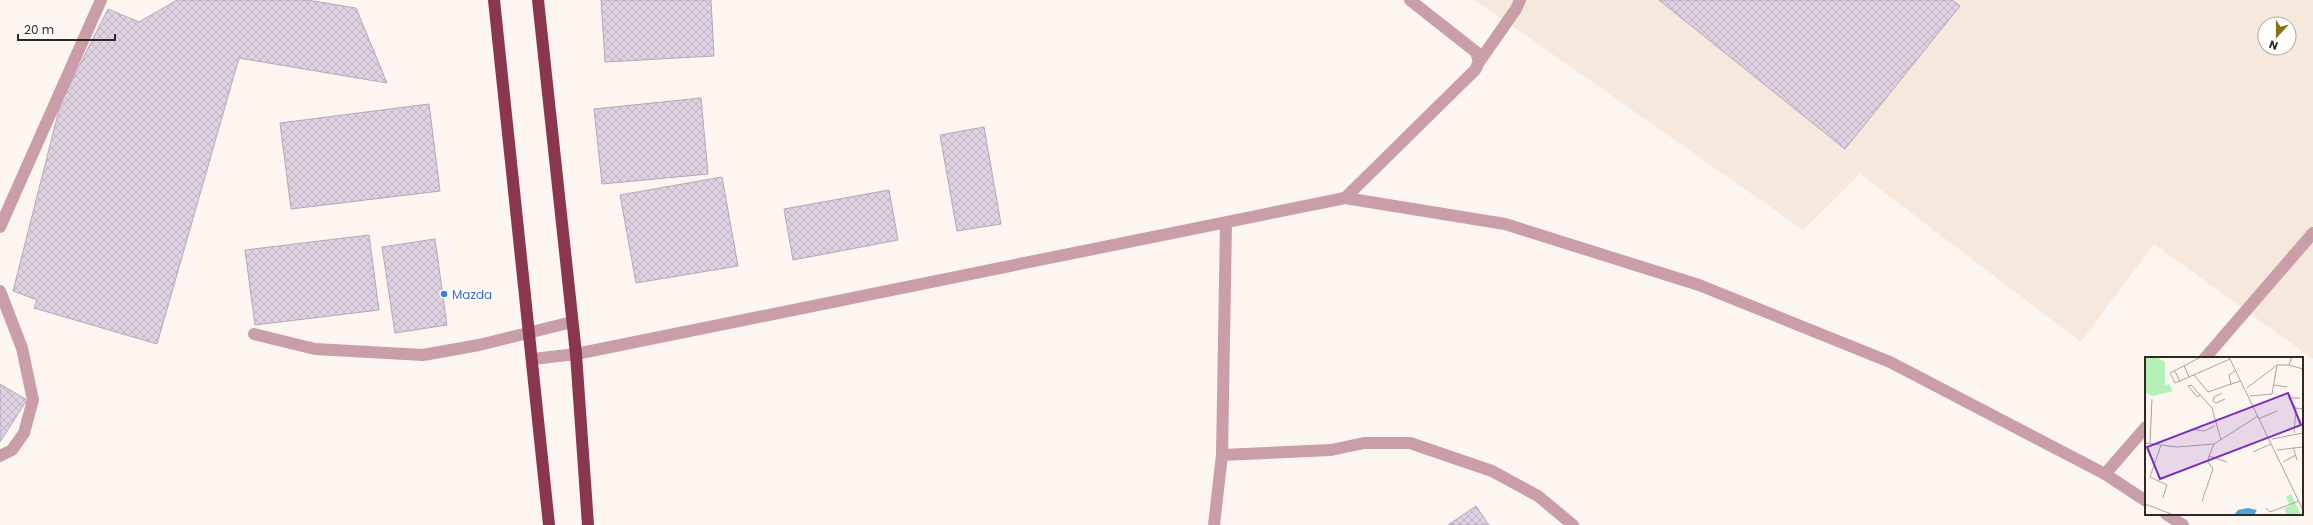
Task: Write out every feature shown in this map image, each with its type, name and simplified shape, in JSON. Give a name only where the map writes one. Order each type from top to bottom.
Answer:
[{"type":"highway","points":[[494,0],[533,359],[549,525]]},
{"type":"highway","points":[[538,0],[576,354],[588,525]]},
{"type":"street","points":[[0,227],[101,0]]},
{"type":"street","points":[[1410,0],[1476,52],[1479,62]]},
{"type":"street","points":[[1345,198],[1475,70],[1516,9],[1520,0]]},
{"type":"street","points":[[533,359],[576,354],[1345,198],[1505,224],[1699,285],[1890,362],[2105,474],[2145,500]]},
{"type":"street","points":[[1214,525],[1222,455],[1226,223]]},
{"type":"street","points":[[2206,357],[2313,233]]},
{"type":"street","points":[[0,291],[22,348],[33,400],[24,433],[12,450],[0,456]]},
{"type":"street","points":[[254,334],[315,349],[423,355],[479,345],[572,322]]},
{"type":"street","points":[[2105,474],[2145,428]]},
{"type":"street","points":[[1222,455],[1331,450],[1364,443],[1410,443],[1492,471],[1538,496],[1573,525]]},
{"type":"street","points":[[2168,515],[2183,525]]},
{"type":"shaded area","points":[[1475,0],[2313,0],[2313,359],[2154,244],[2081,342],[1860,174],[1803,230]]},
{"type":"building","points":[[177,0],[307,0],[356,8],[387,83],[239,58],[157,344],[34,308],[37,300],[13,291],[61,102],[108,9],[139,22]]},
{"type":"building","points":[[601,0],[711,0],[714,56],[605,62]]},
{"type":"building","points":[[1659,0],[1952,0],[1960,6],[1845,149]]},
{"type":"building","points":[[701,98],[708,174],[602,184],[594,109]]},
{"type":"building","points":[[429,104],[440,191],[291,209],[280,123]]},
{"type":"building","points":[[984,127],[1001,224],[957,231],[940,135]]},
{"type":"building","points":[[722,177],[738,266],[636,283],[620,195]]},
{"type":"building","points":[[889,190],[898,240],[793,260],[784,209]]},
{"type":"building","points":[[369,235],[379,310],[255,325],[245,250]]},
{"type":"building","points":[[435,239],[447,325],[395,333],[382,247]]},
{"type":"building","points":[[0,384],[27,400],[0,442]]},
{"type":"building","points":[[1476,506],[1489,525],[1448,525]]},
{"type":"place","name":"Mazda","points":[[444,294]]}]
